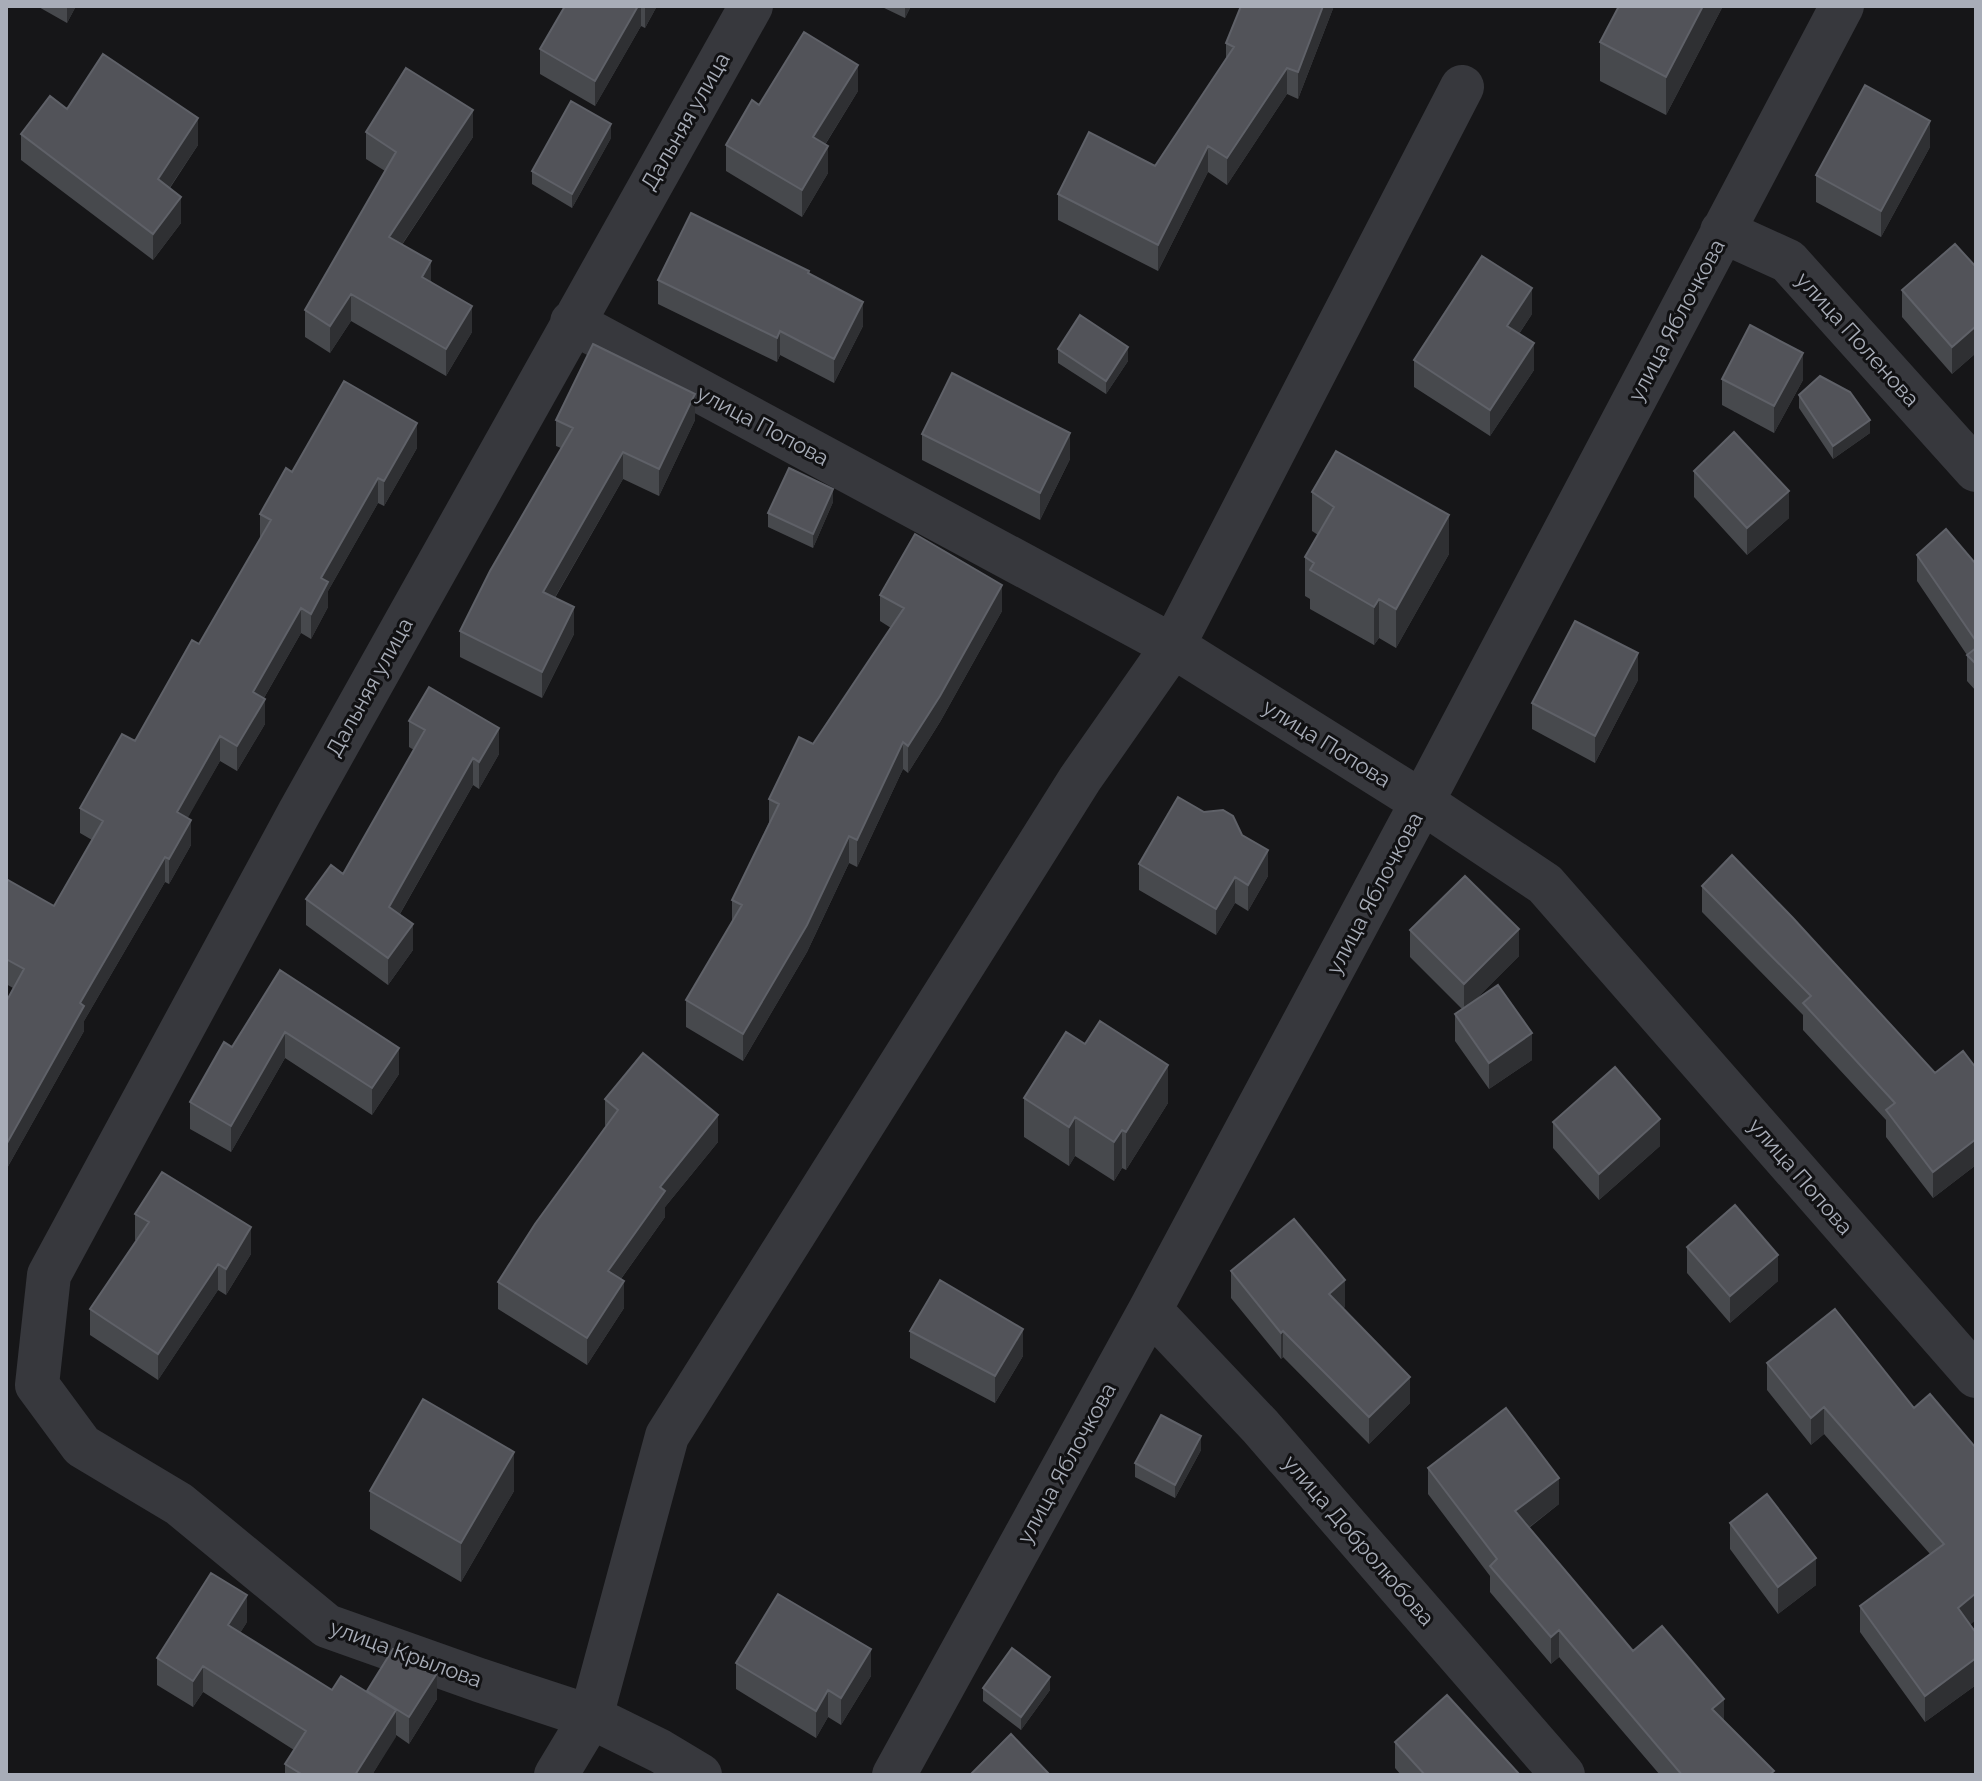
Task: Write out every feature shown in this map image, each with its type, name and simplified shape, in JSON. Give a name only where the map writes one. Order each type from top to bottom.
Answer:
[{"type":"street","name":"Дальняя улица","points":[[37,1385],[49,1275],[299,813],[751,6]]},
{"type":"street","name":"улица Яблочкова","points":[[894,1775],[1150,1310],[1842,6]]},
{"type":"street","points":[[556,1775],[591,1717],[667,1436],[1080,779],[1173,646],[1462,87]]},
{"type":"street","name":"улица Поленова","points":[[1722,231],[1788,261],[1976,470]]},
{"type":"street","name":"улица Попова","points":[[572,322],[1173,646],[1422,802],[1545,884],[1976,1376]]},
{"type":"street","name":"улица Добролюбова","points":[[1150,1310],[1260,1426],[1563,1775]]},
{"type":"street","name":"улица Крылова","points":[[37,1385],[82,1446],[179,1504],[327,1626],[591,1717],[700,1775]]},
{"type":"building","points":[[565,6],[638,6],[595,81],[540,49]]},
{"type":"building","points":[[1241,6],[1323,6],[1298,72],[1287,68],[1227,158],[1208,146],[1158,245],[1058,194],[1089,132],[1155,166],[1234,47],[1226,43]]},
{"type":"building","points":[[1619,6],[1703,6],[1666,77],[1600,42]]},
{"type":"building","points":[[804,32],[858,65],[813,137],[828,146],[802,190],[726,145],[752,100],[759,105]]},
{"type":"building","points":[[103,54],[198,118],[158,179],[181,197],[153,234],[21,134],[50,96],[67,109]]},
{"type":"building","points":[[406,68],[473,110],[389,237],[431,261],[422,277],[472,306],[446,349],[351,294],[330,326],[305,310],[396,152],[366,132]]},
{"type":"building","points":[[1865,85],[1930,121],[1881,211],[1816,175]]},
{"type":"building","points":[[571,101],[611,124],[572,194],[532,171]]},
{"type":"building","points":[[691,213],[809,271],[863,302],[834,359],[780,331],[777,338],[658,280]]},
{"type":"building","points":[[1955,244],[1976,267],[1976,326],[1952,347],[1902,290]]},
{"type":"building","points":[[1482,256],[1532,288],[1507,326],[1534,343],[1490,410],[1414,360]]},
{"type":"building","points":[[1080,315],[1128,347],[1106,381],[1058,349]]},
{"type":"building","points":[[1750,325],[1803,353],[1774,406],[1722,379]]},
{"type":"building","points":[[593,344],[695,394],[659,469],[623,452],[543,592],[574,607],[542,672],[460,631],[490,571],[573,428],[556,420]]},
{"type":"building","points":[[952,373],[1070,433],[1040,493],[922,434]]},
{"type":"building","points":[[1820,376],[1850,392],[1870,420],[1833,446],[1799,395]]},
{"type":"building","points":[[344,381],[417,423],[384,481],[378,478],[321,578],[328,582],[311,614],[301,608],[253,692],[265,699],[237,746],[220,736],[177,812],[191,820],[169,859],[165,857],[80,1003],[84,1006],[6,1145],[6,1002],[24,969],[6,959],[6,879],[54,906],[103,821],[80,808],[122,734],[135,741],[192,640],[199,644],[271,520],[260,514],[286,468],[292,472]]},
{"type":"building","points":[[1734,432],[1789,491],[1747,528],[1694,471]]},
{"type":"building","points":[[1336,451],[1449,515],[1396,609],[1379,599],[1374,607],[1310,570],[1314,563],[1305,557],[1334,507],[1312,492]]},
{"type":"building","points":[[789,468],[833,489],[813,534],[768,513]]},
{"type":"building","points":[[1946,529],[1976,564],[1976,641],[1917,555]]},
{"type":"building","points":[[915,534],[1002,585],[940,696],[908,746],[903,742],[857,840],[849,836],[807,925],[743,1034],[686,1000],[742,905],[732,900],[779,804],[769,799],[799,737],[813,744],[904,608],[880,595]]},
{"type":"building","points":[[1575,621],[1638,653],[1595,736],[1532,703]]},
{"type":"building","points":[[1976,648],[1976,664],[1967,655]]},
{"type":"building","points":[[429,687],[499,728],[479,762],[473,758],[389,907],[413,924],[388,958],[306,899],[331,865],[343,874],[425,730],[409,721]]},
{"type":"building","points":[[1178,797],[1204,812],[1223,810],[1233,816],[1242,835],[1268,850],[1248,885],[1235,877],[1216,909],[1139,864]]},
{"type":"building","points":[[1732,855],[1935,1073],[1963,1051],[1976,1068],[1976,1139],[1933,1172],[1886,1110],[1895,1103],[1803,1003],[1811,996],[1702,886]]},
{"type":"building","points":[[1465,876],[1519,929],[1464,984],[1410,930]]},
{"type":"building","points":[[280,970],[399,1048],[372,1088],[285,1032],[231,1126],[190,1102],[224,1042],[232,1047]]},
{"type":"building","points":[[1498,985],[1532,1033],[1489,1063],[1455,1014]]},
{"type":"building","points":[[1100,1021],[1168,1065],[1126,1132],[1122,1130],[1114,1142],[1075,1117],[1069,1127],[1024,1098],[1066,1032],[1085,1044]]},
{"type":"building","points":[[643,1053],[718,1115],[660,1187],[665,1191],[608,1271],[624,1281],[587,1338],[498,1282],[535,1224],[618,1110],[605,1099]]},
{"type":"building","points":[[1615,1067],[1660,1119],[1599,1174],[1553,1122]]},
{"type":"building","points":[[162,1172],[251,1227],[226,1269],[218,1264],[158,1354],[90,1309],[149,1222],[135,1214]]},
{"type":"building","points":[[1735,1205],[1778,1255],[1730,1296],[1687,1247]]},
{"type":"building","points":[[1294,1219],[1345,1280],[1329,1294],[1410,1377],[1369,1417],[1283,1331],[1281,1333],[1231,1271]]},
{"type":"building","points":[[940,1280],[1023,1329],[995,1376],[910,1331]]},
{"type":"building","points":[[1835,1309],[1914,1408],[1930,1394],[1976,1448],[1976,1593],[1958,1608],[1976,1633],[1976,1658],[1925,1696],[1860,1606],[1944,1544],[1824,1407],[1811,1418],[1767,1363]]},
{"type":"building","points":[[423,1399],[514,1452],[461,1543],[370,1491]]},
{"type":"building","points":[[1506,1408],[1559,1478],[1515,1511],[1633,1651],[1662,1626],[1724,1699],[1712,1709],[1774,1771],[1769,1775],[1682,1775],[1559,1630],[1551,1637],[1490,1566],[1497,1559],[1428,1468]]},
{"type":"building","points":[[1161,1415],[1201,1436],[1175,1485],[1135,1463]]},
{"type":"building","points":[[1767,1494],[1816,1558],[1778,1587],[1730,1523]]},
{"type":"building","points":[[211,1573],[247,1595],[228,1625],[332,1690],[341,1676],[396,1710],[355,1775],[303,1775],[285,1764],[306,1731],[203,1666],[193,1681],[157,1658]]},
{"type":"building","points":[[778,1594],[871,1649],[841,1698],[828,1690],[816,1711],[736,1663]]},
{"type":"building","points":[[1012,1648],[1050,1677],[1021,1717],[983,1688]]},
{"type":"building","points":[[393,1649],[437,1673],[409,1717],[367,1691]]},
{"type":"building","points":[[1447,1695],[1520,1775],[1425,1775],[1395,1742]]},
{"type":"building","points":[[1011,1734],[1050,1775],[970,1775]]}]
